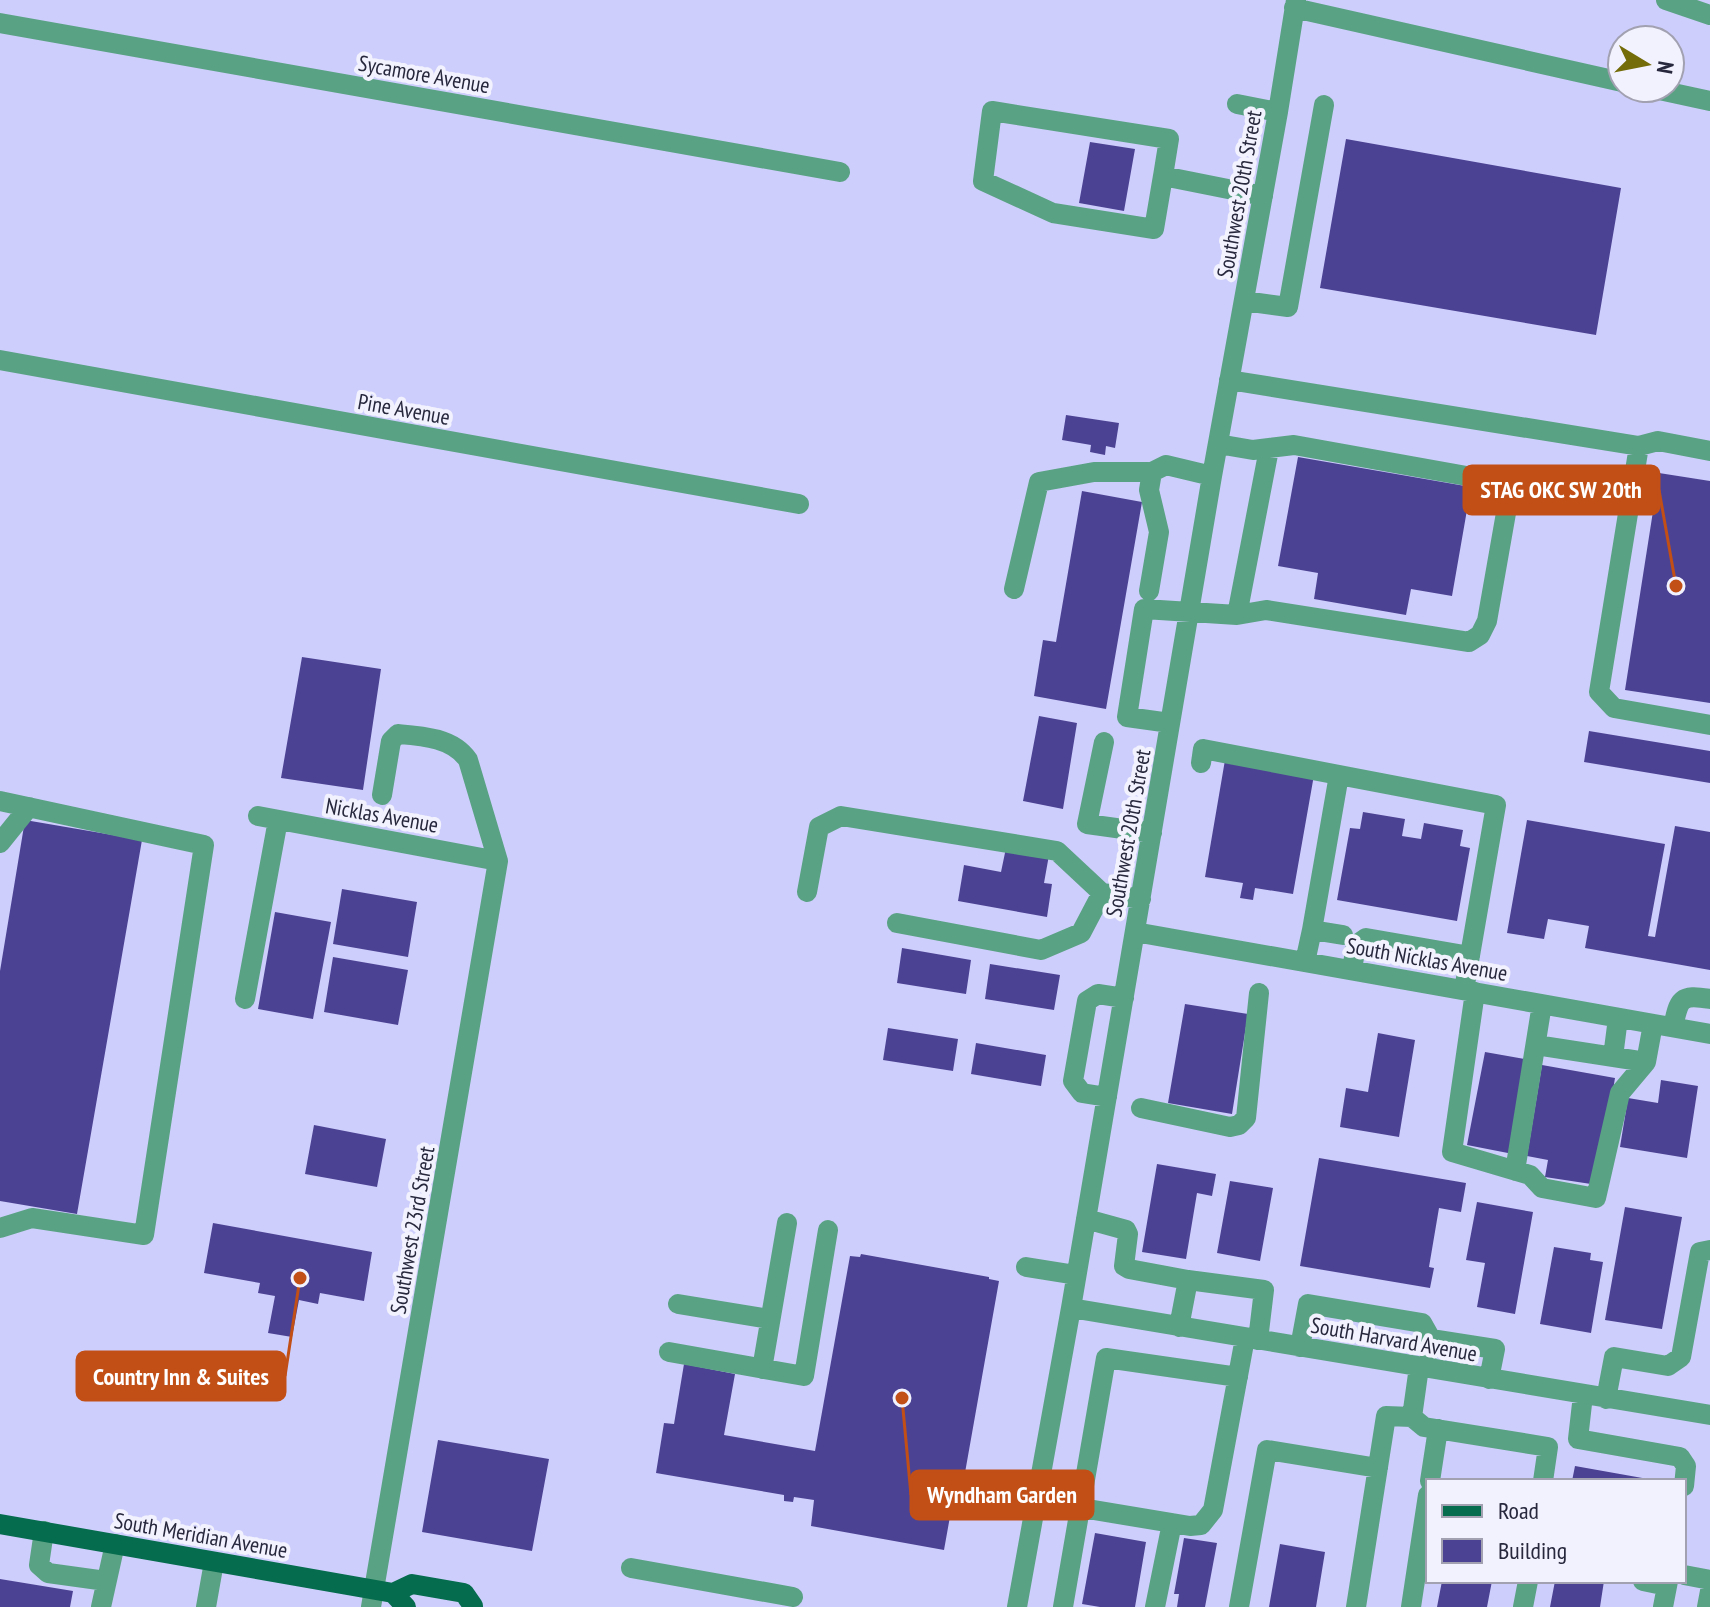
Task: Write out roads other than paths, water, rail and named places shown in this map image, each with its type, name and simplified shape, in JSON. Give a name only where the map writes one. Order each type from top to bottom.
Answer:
[{"type":"main road","name":"South Meridian Avenue","points":[[0,1524],[214,1562],[386,1599],[412,1584],[464,1593],[474,1607]]},
{"type":"street","points":[[1666,0],[1710,15]]},
{"type":"street","points":[[1295,4],[1606,78]]},
{"type":"street","name":"Southwest 20th Street","points":[[1017,1607],[1295,4]]},
{"type":"street","name":"Sycamore Avenue","points":[[0,23],[840,172]]},
{"type":"street","points":[[1686,96],[1710,101]]},
{"type":"street","points":[[1237,104],[1278,112]]},
{"type":"street","points":[[1244,301],[1288,307],[1324,105]]},
{"type":"street","points":[[992,111],[1169,139],[1163,176],[1154,229],[1053,213],[983,181],[992,111]]},
{"type":"street","points":[[1163,176],[1263,196]]},
{"type":"street","name":"Pine Avenue","points":[[0,360],[799,504]]},
{"type":"street","points":[[1229,380],[1639,446],[1658,441],[1710,451]]},
{"type":"street","points":[[1170,723],[1127,717],[1144,609],[1237,615],[1266,610],[1469,642],[1480,635],[1487,621],[1506,513],[1507,495],[1500,482],[1294,445],[1253,450],[1218,444]]},
{"type":"street","points":[[1639,446],[1599,692],[1614,708],[1710,725]]},
{"type":"street","points":[[1237,615],[1269,449]]},
{"type":"street","points":[[1014,589],[1039,482],[1094,472],[1152,472],[1166,465],[1212,476]]},
{"type":"street","points":[[1149,591],[1159,532],[1149,490],[1152,472]]},
{"type":"street","points":[[382,795],[391,741],[398,734],[448,742],[461,750],[468,760],[498,861]]},
{"type":"street","points":[[1104,742],[1087,824],[1152,833]]},
{"type":"street","points":[[1201,763],[1203,749],[1496,805],[1470,956],[1470,991],[1452,1152],[1530,1175],[1542,1188],[1596,1198],[1620,1093],[1646,1062],[1663,1026],[1682,999],[1690,996],[1710,999]]},
{"type":"street","points":[[1305,962],[1339,775]]},
{"type":"street","points":[[0,801],[204,845],[144,1235],[32,1218],[0,1228]]},
{"type":"street","points":[[0,843],[29,807]]},
{"type":"street","points":[[807,892],[819,827],[841,816],[1057,851],[1102,893],[1141,899]]},
{"type":"street","name":"Nicklas Avenue","points":[[245,999],[268,818],[498,861]]},
{"type":"street","name":"Southwest 23rd Street","points":[[386,1599],[498,861]]},
{"type":"street","points":[[897,923],[1041,950],[1081,933],[1102,893]]},
{"type":"street","points":[[1312,930],[1343,935]]},
{"type":"street","name":"South Nicklas Avenue","points":[[1135,932],[1710,1034]]},
{"type":"street","points":[[1352,970],[1356,945],[1366,938],[1470,956]]},
{"type":"street","points":[[1141,1108],[1230,1127],[1239,1125],[1246,1118],[1259,993]]},
{"type":"street","points":[[1107,1097],[1082,1093],[1073,1081],[1087,1001],[1098,994],[1124,998]]},
{"type":"street","points":[[1515,1171],[1542,1004]]},
{"type":"street","points":[[1613,1057],[1618,1018]]},
{"type":"street","points":[[1536,1045],[1646,1062]]},
{"type":"street","points":[[1034,1500],[1201,1525],[1213,1510],[1238,1377],[1266,1295],[1264,1290],[1129,1269],[1124,1266],[1126,1230],[1086,1219]]},
{"type":"street","points":[[762,1369],[787,1223]]},
{"type":"street","points":[[669,1352],[804,1376],[828,1230]]},
{"type":"street","points":[[1606,1399],[1614,1357],[1668,1366],[1681,1357],[1700,1252],[1710,1250]]},
{"type":"street","points":[[1026,1267],[1076,1275]]},
{"type":"street","points":[[1179,1327],[1188,1280]]},
{"type":"street","points":[[678,1304],[770,1319]]},
{"type":"street","points":[[1300,1347],[1308,1304],[1422,1323],[1431,1339],[1412,1417]]},
{"type":"street","name":"South Harvard Avenue","points":[[1071,1308],[1710,1415]]},
{"type":"street","points":[[1431,1339],[1495,1349],[1489,1379]]},
{"type":"street","points":[[1063,1607],[1106,1358],[1238,1377]]},
{"type":"street","points":[[1583,1395],[1578,1439],[1680,1457],[1686,1466],[1685,1479]]},
{"type":"street","points":[[1356,1607],[1386,1416],[1412,1417],[1424,1427],[1548,1447],[1543,1479]]},
{"type":"street","points":[[1430,1479],[1438,1429]]},
{"type":"street","points":[[1239,1607],[1267,1450],[1378,1468]]},
{"type":"street","points":[[1411,1607],[1426,1508]]},
{"type":"street","points":[[1155,1607],[1172,1523]]},
{"type":"street","points":[[44,1531],[39,1565],[48,1573],[106,1581]]},
{"type":"street","points":[[101,1607],[115,1544]]},
{"type":"street","points":[[206,1607],[214,1562]]},
{"type":"street","points":[[631,1568],[793,1597]]},
{"type":"street","points":[[1686,1581],[1710,1580]]},
{"type":"street","points":[[1523,1607],[1528,1583]]},
{"type":"street","points":[[1663,1607],[1672,1583]]},
{"type":"street","points":[[1707,1607],[1710,1591]]},
{"type":"place","name":"STAG OKC SW 20th","points":[[1676,586]]},
{"type":"place","name":"Country Inn & Suites","points":[[300,1278]]},
{"type":"place","name":"Wyndham Garden","points":[[902,1398]]}]
